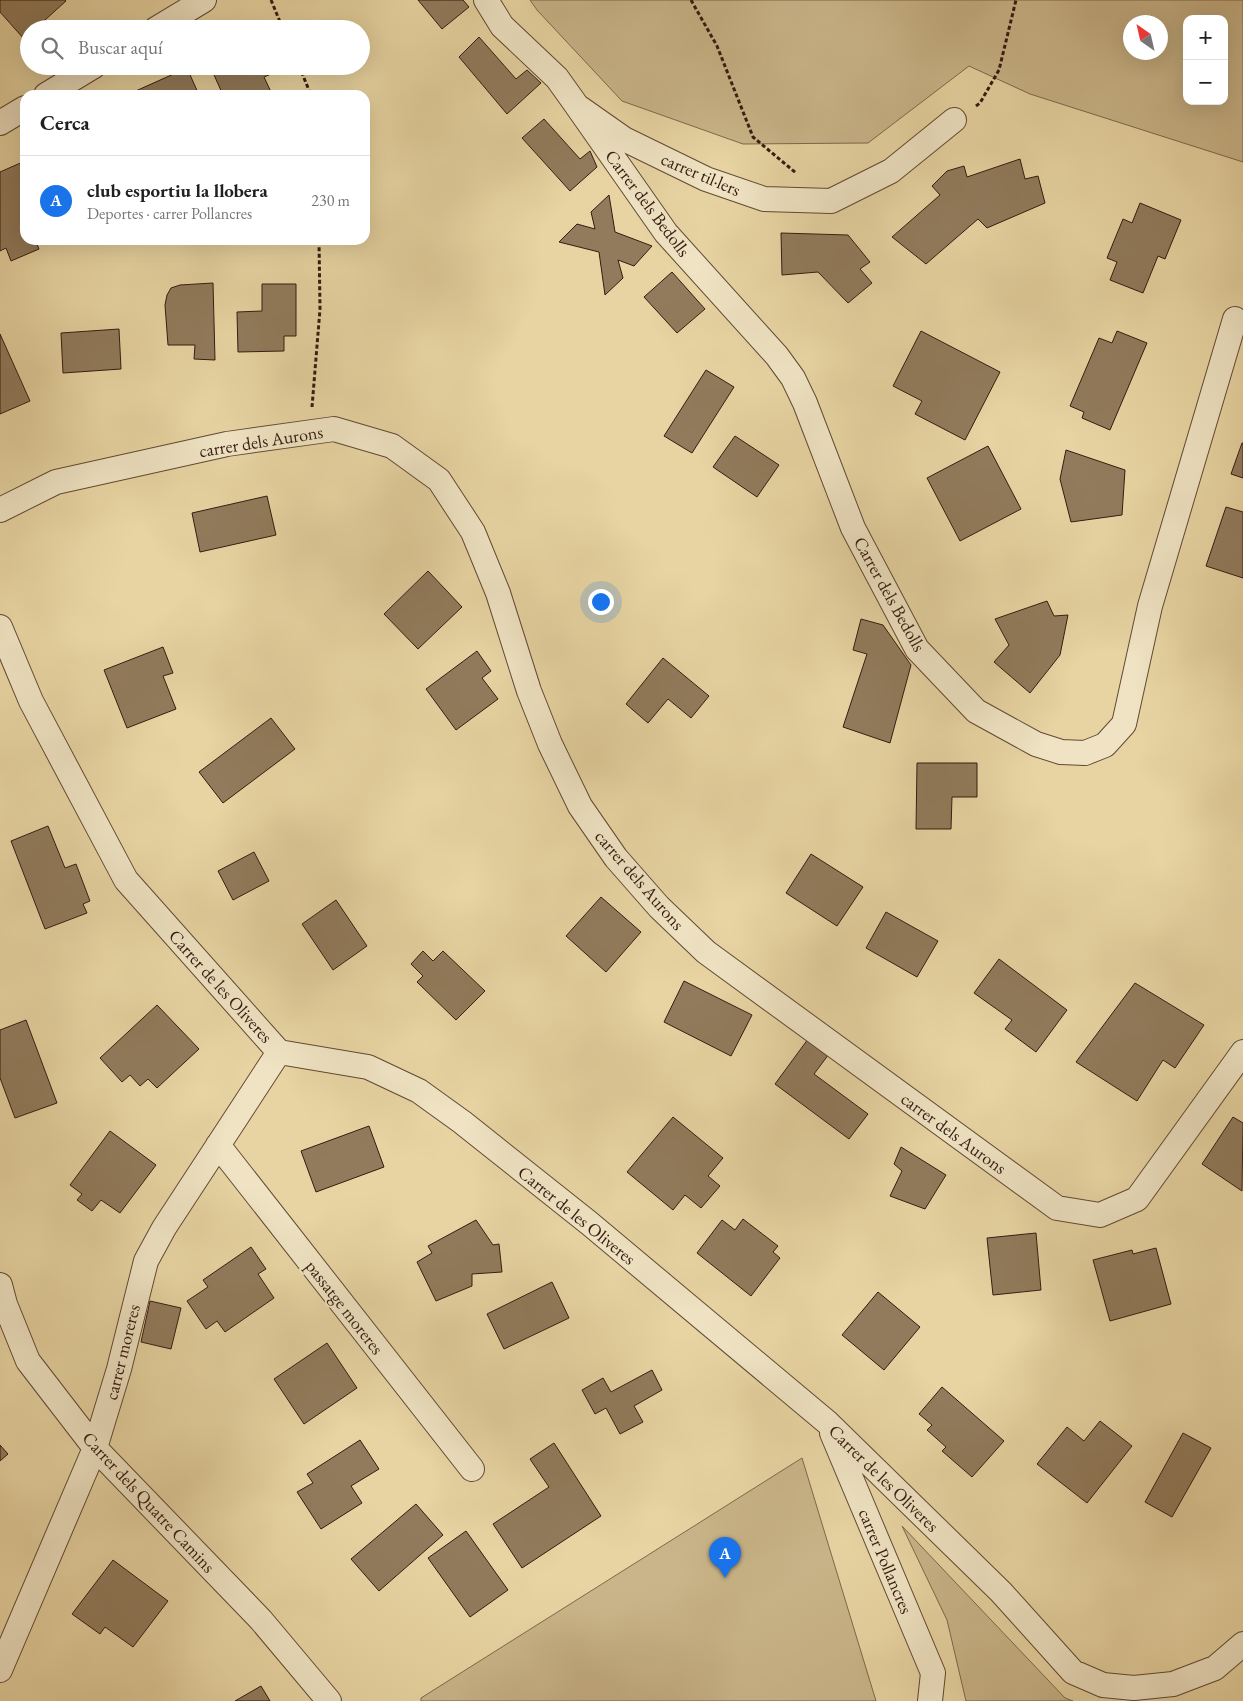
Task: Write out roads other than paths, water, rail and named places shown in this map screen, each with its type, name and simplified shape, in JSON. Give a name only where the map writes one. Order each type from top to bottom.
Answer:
[{"type":"street","points":[[171,20],[204,0]]},
{"type":"street","name":"carrer til·lers","points":[[486,0],[502,26],[557,78],[577,106],[624,139],[706,179],[764,199],[831,201],[891,171],[954,120]]},
{"type":"street","points":[[54,90],[79,75]]},
{"type":"street","name":"Carrer dels Bedolls","points":[[577,106],[666,233],[777,356],[793,378],[806,403],[853,528],[917,649],[976,711],[1044,746],[1061,752],[1085,753],[1105,745],[1124,724],[1150,606],[1235,319]]},
{"type":"street","points":[[0,123],[20,111]]},
{"type":"street","name":"carrer dels Aurons","points":[[0,510],[56,482],[227,444],[334,429],[392,446],[439,480],[473,532],[498,593],[529,691],[550,744],[580,806],[616,858],[659,907],[706,952],[1057,1208],[1100,1215],[1136,1199],[1243,1052]]},
{"type":"street","name":"Carrer de les Oliveres","points":[[0,627],[31,701],[126,880],[279,1052],[368,1067],[419,1092],[462,1122],[589,1223],[828,1424],[1001,1592],[1073,1672],[1111,1686],[1134,1688],[1173,1684],[1215,1668],[1243,1644]]},
{"type":"street","name":"carrer moreres","points":[[0,1670],[95,1448],[119,1369],[146,1261],[164,1228],[279,1052]]},
{"type":"street","name":"passatge moreres","points":[[218,1145],[472,1469]]},
{"type":"street","name":"Carrer dels Quatre Camins","points":[[0,1285],[5,1304],[28,1361],[95,1448],[261,1620],[329,1701]]},
{"type":"street","name":"carrer Pollancres","points":[[828,1424],[933,1673],[930,1701]]},
{"type":"place","name":"club esportiu la llobera","points":[[725,1578]]}]
